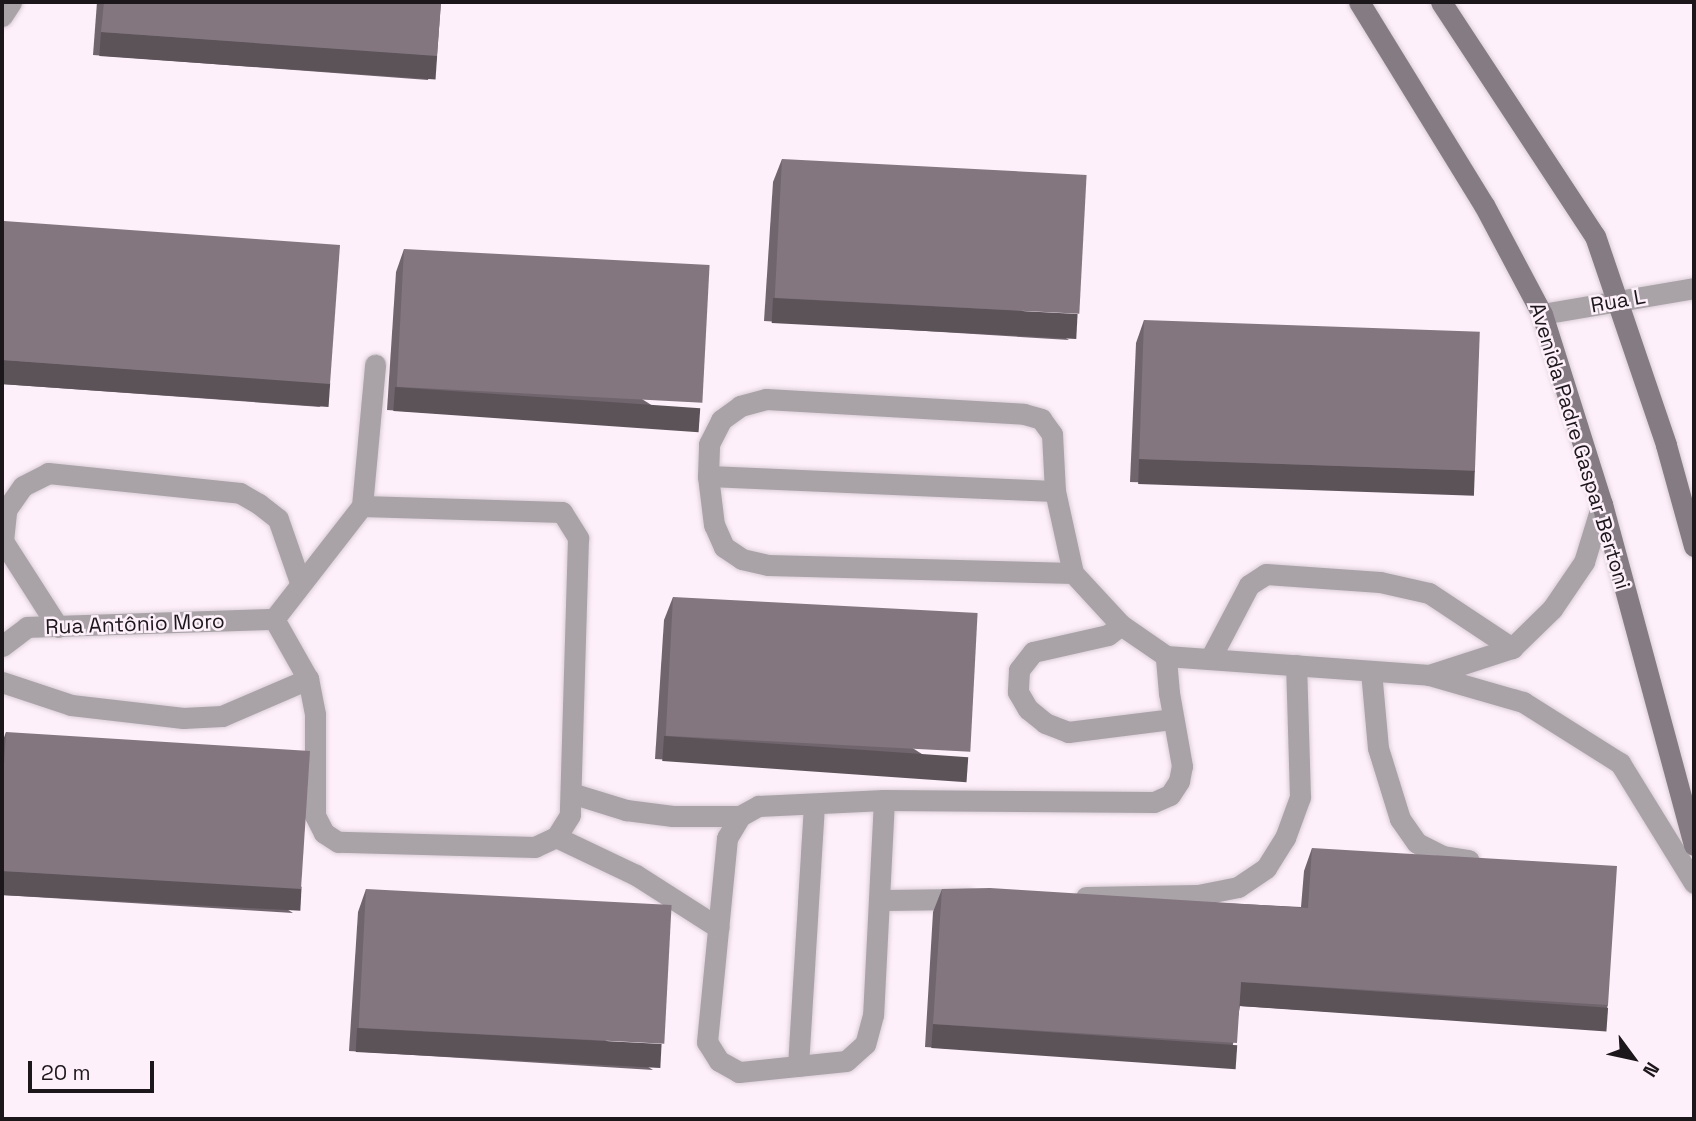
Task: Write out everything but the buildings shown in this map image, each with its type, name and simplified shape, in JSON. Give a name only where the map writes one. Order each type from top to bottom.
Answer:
[{"type":"street","points":[[2,16],[11,2]]},
{"type":"street","name":"Avenida Padre Gaspar Bertoni","points":[[1359,2],[1484,205],[1542,314],[1602,504],[1694,845]]},
{"type":"street","points":[[1441,2],[1595,236],[1620,302],[1666,445],[1694,545]]},
{"type":"street","name":"Rua L","points":[[1542,314],[1694,288]]},
{"type":"street","points":[[362,506],[562,512],[578,538],[570,815],[556,836],[535,847],[338,842],[324,833],[315,815],[315,715],[307,678],[274,620],[300,582],[362,506],[374,365]]},
{"type":"street","points":[[1073,573],[768,565],[742,559],[724,547],[714,525],[708,476],[709,444],[721,420],[740,406],[766,399],[1024,414],[1041,419],[1052,434],[1055,491],[1073,573],[1121,625],[1166,656],[1429,675],[1523,702],[1620,764],[1694,883]]},
{"type":"street","points":[[58,627],[2,541],[6,510],[23,486],[48,473],[240,493],[278,520],[300,582]]},
{"type":"street","points":[[708,476],[1055,491]]},
{"type":"street","points":[[1429,675],[1512,648],[1552,610],[1584,562],[1602,504]]},
{"type":"street","points":[[1210,660],[1249,584],[1266,574],[1380,582],[1429,593],[1512,648]]},
{"type":"street","name":"Rua Antônio Moro","points":[[2,646],[27,627],[274,620]]},
{"type":"street","points":[[1121,625],[1108,635],[1033,652],[1019,670],[1018,692],[1028,709],[1045,723],[1068,732],[1173,719]]},
{"type":"street","points":[[571,793],[626,810],[673,816],[740,816],[758,806],[884,800],[1154,802],[1170,795],[1179,781],[1182,765],[1173,719],[1166,656]]},
{"type":"street","points":[[1059,897],[1198,895],[1238,887],[1266,868],[1285,838],[1300,797],[1296,666]]},
{"type":"street","points":[[1371,671],[1378,748],[1400,819],[1417,843],[1443,856],[1469,860]]},
{"type":"street","points":[[2,682],[71,705],[183,719],[222,716],[307,678]]},
{"type":"street","points":[[740,816],[727,838],[707,1042],[719,1061],[739,1072],[846,1062],[865,1044],[873,1015],[884,800]]},
{"type":"street","points":[[798,1066],[814,803]]},
{"type":"street","points":[[556,836],[636,875],[719,928]]},
{"type":"street","points":[[878,900],[990,898]]}]
